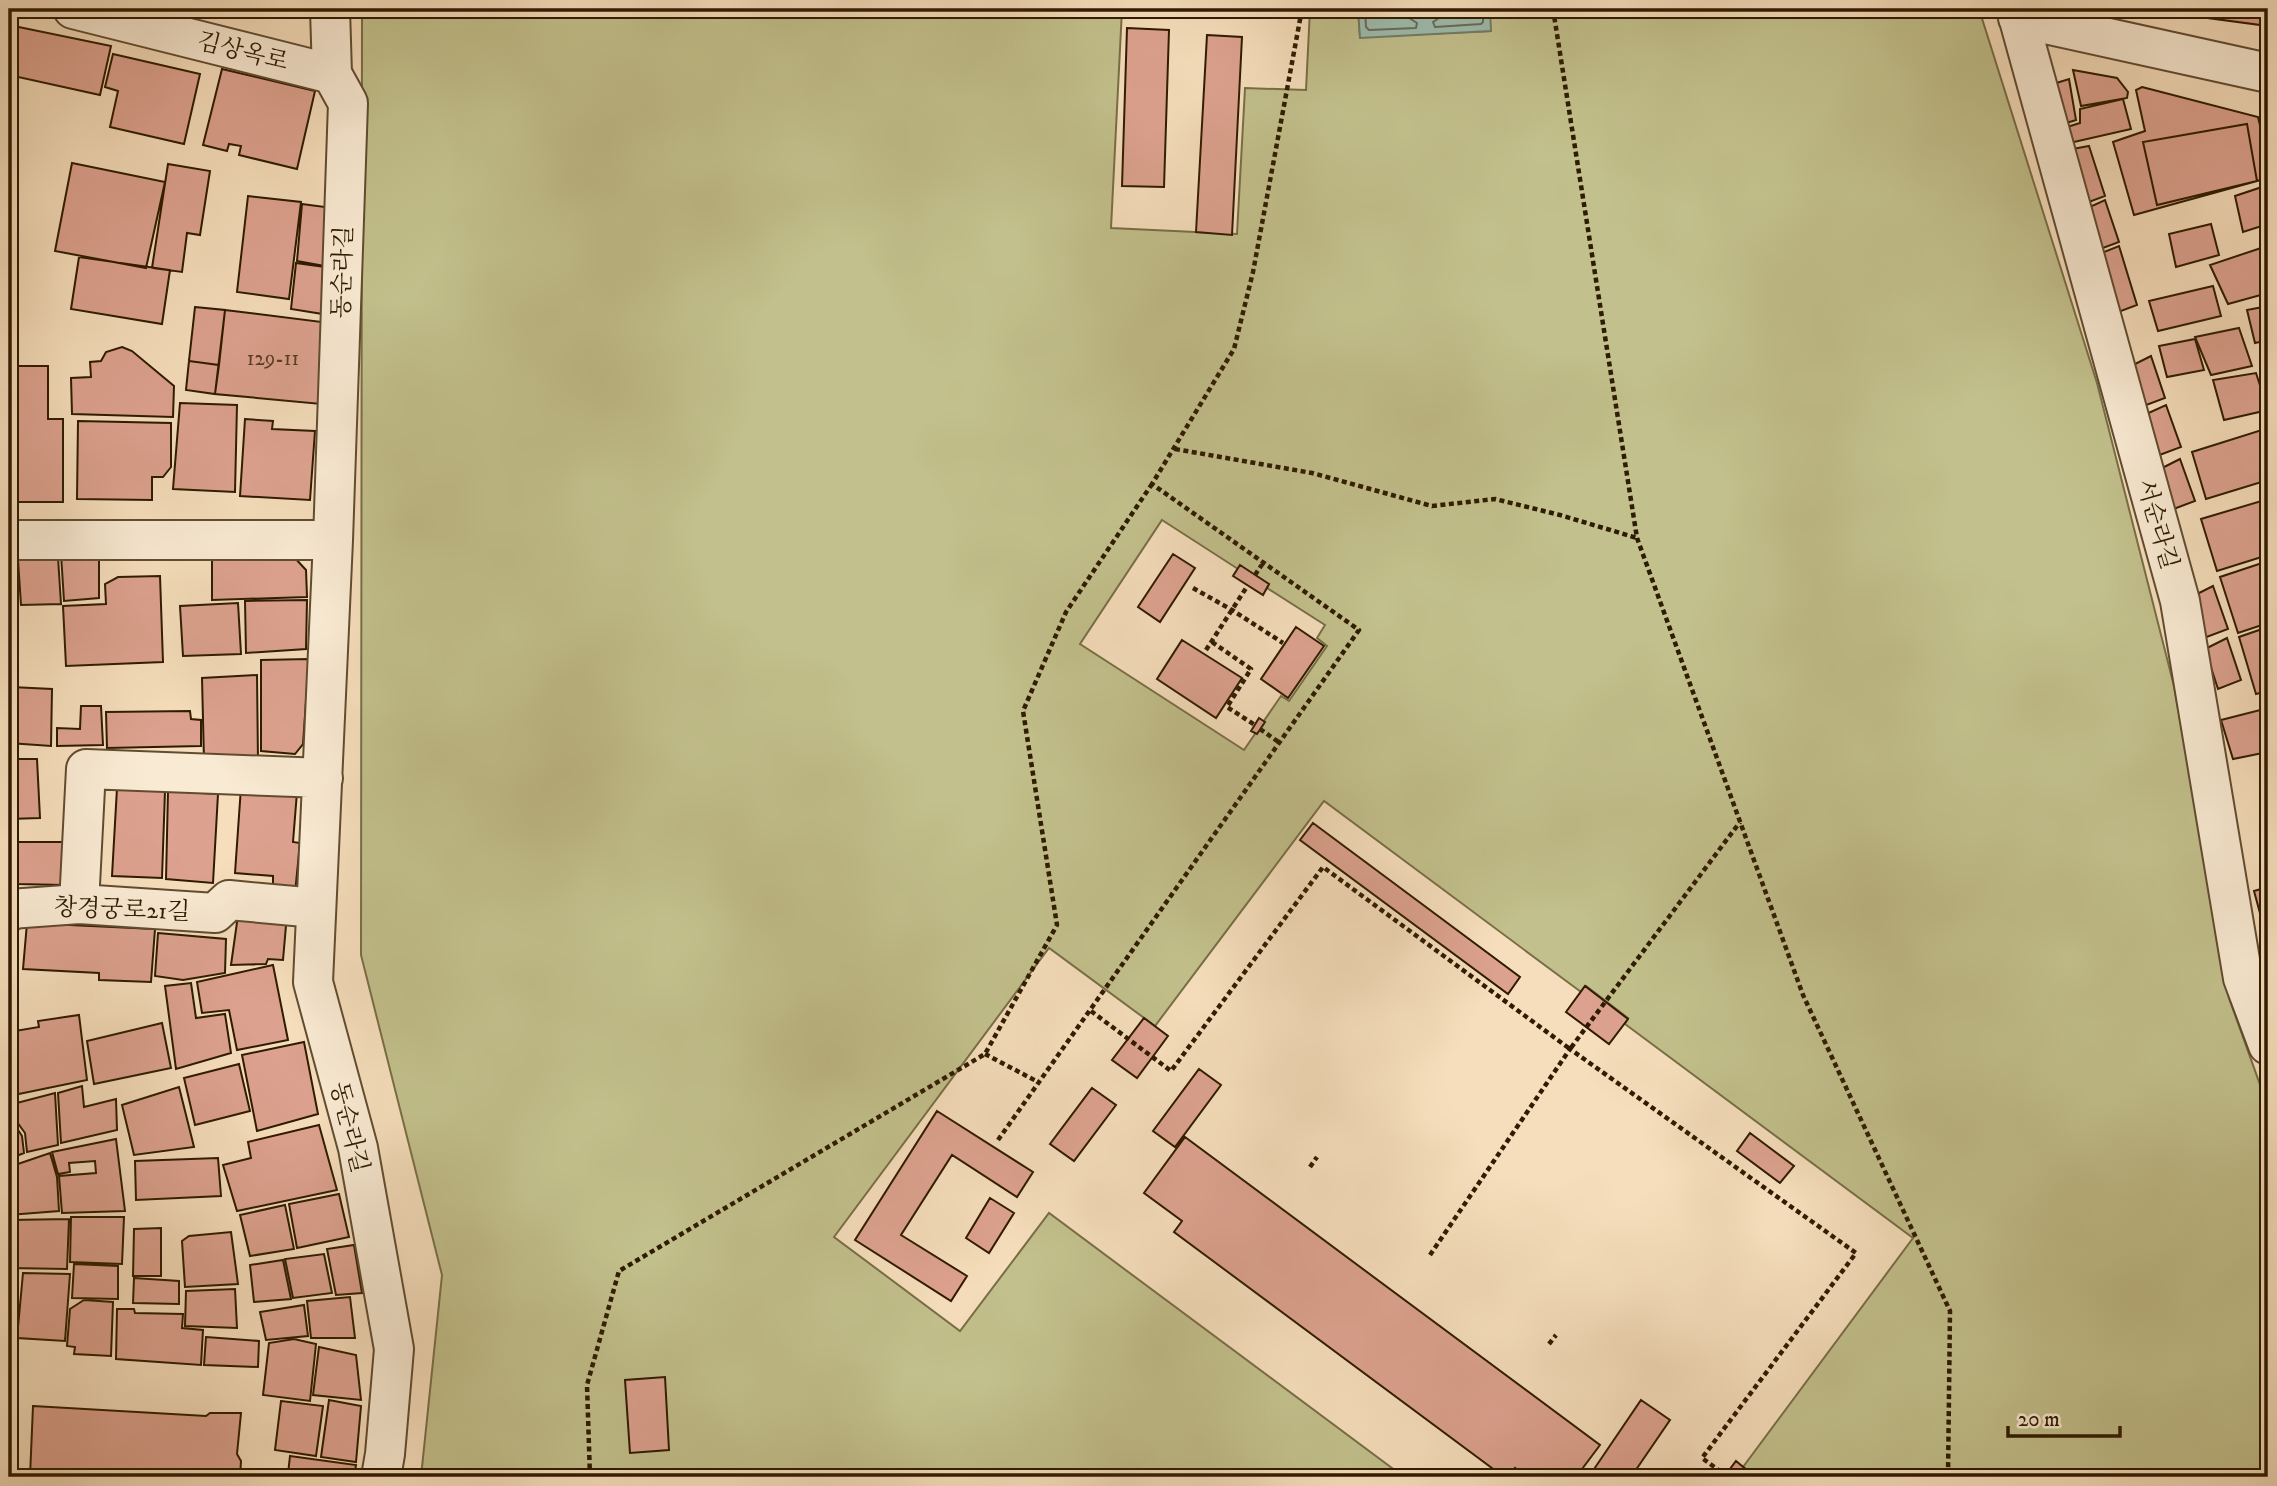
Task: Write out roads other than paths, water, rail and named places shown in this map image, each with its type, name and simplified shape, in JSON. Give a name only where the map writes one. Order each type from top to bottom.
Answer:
[{"type":"street","name":"김상옥로","points":[[73,9],[332,74]]},
{"type":"street","name":"동순라길","points":[[330,9],[332,74],[348,103],[333,540],[313,982],[358,1148],[394,1349],[385,1454],[380,1477]]},
{"type":"street","points":[[2017,14],[2268,73]]},
{"type":"street","name":"서순라길","points":[[2017,14],[2180,601],[2244,978],[2268,1045]]},
{"type":"street","points":[[9,540],[333,540]]},
{"type":"street","points":[[79,904],[86,769],[323,778]]},
{"type":"street","name":"창경궁로21길","points":[[9,912],[9,909],[79,904],[215,913],[229,900],[316,908]]},
{"type":"water","points":[[1358,9],[1405,9],[1419,15],[1434,13],[1440,9],[1490,9],[1491,31],[1360,38]]}]
